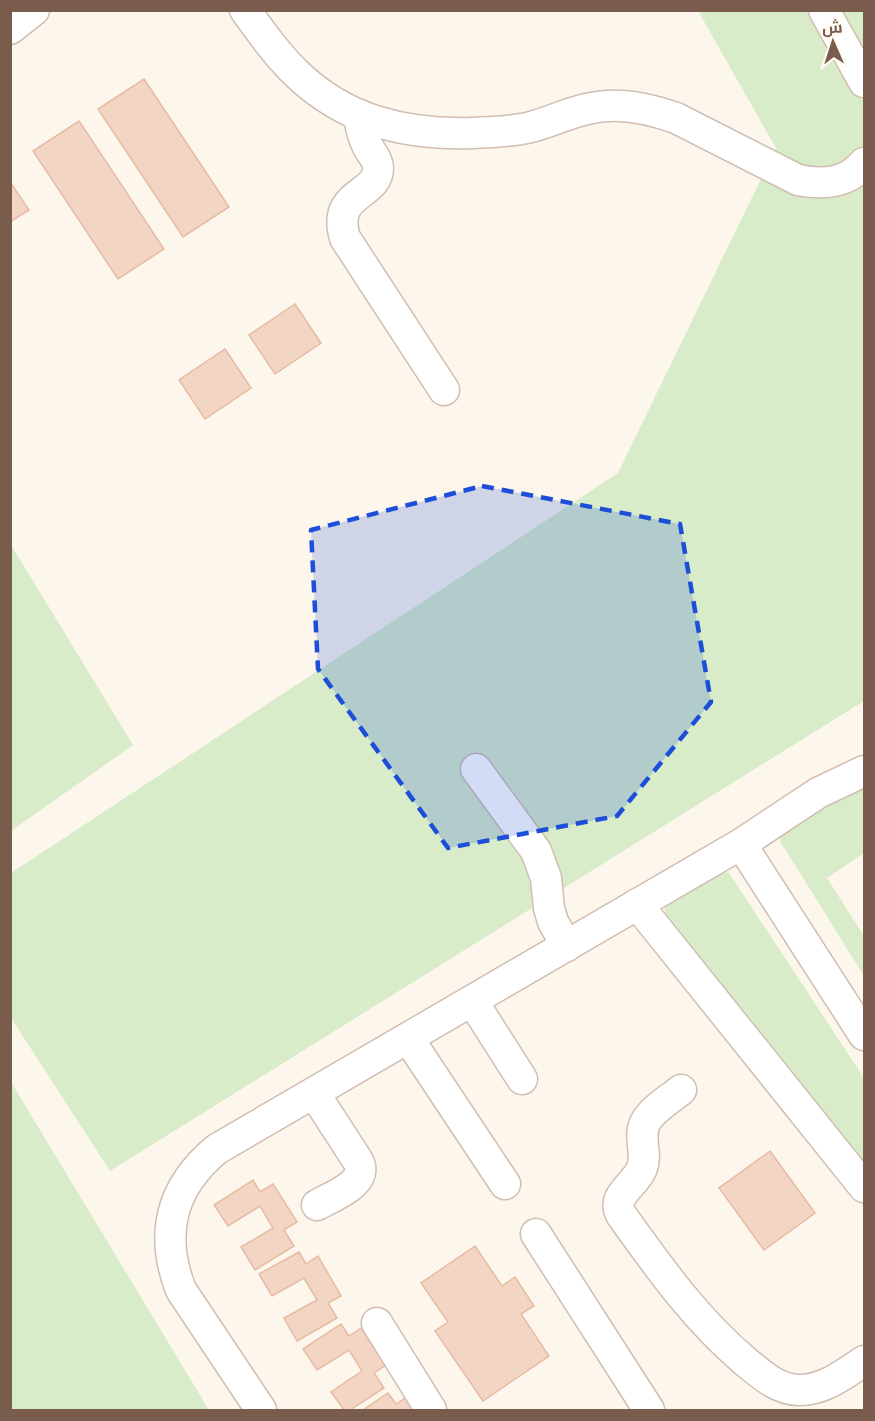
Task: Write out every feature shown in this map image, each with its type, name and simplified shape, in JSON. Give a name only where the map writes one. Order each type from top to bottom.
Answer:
[{"type":"lane","points":[[10,29],[34,10]]},
{"type":"lane","points":[[245,10],[296,74],[322,95],[359,115],[407,130],[432,134],[518,130],[588,108],[633,106],[676,118],[798,180],[818,184],[839,181],[858,171],[864,163]]},
{"type":"lane","points":[[824,10],[864,82]]},
{"type":"lane","points":[[359,115],[365,139],[378,168],[372,183],[345,207],[342,218],[345,238],[444,390]]},
{"type":"lane","points":[[818,793],[864,749]]},
{"type":"lane","points":[[476,769],[536,851],[546,878],[549,908],[567,946]]},
{"type":"lane","points":[[261,1410],[181,1290],[174,1271],[170,1252],[173,1213],[189,1177],[202,1161],[217,1149],[741,844],[818,793],[864,771]]},
{"type":"lane","points":[[741,844],[864,1035]]},
{"type":"lane","points":[[638,904],[864,1187]]},
{"type":"lane","points":[[473,1002],[522,1079]]},
{"type":"lane","points":[[408,1038],[505,1184]]},
{"type":"lane","points":[[681,1090],[653,1112],[644,1125],[642,1168],[620,1197],[618,1207],[622,1216],[691,1309],[735,1353],[771,1382],[784,1388],[812,1389],[826,1385],[864,1361]]},
{"type":"lane","points":[[314,1093],[358,1161],[361,1171],[354,1183],[318,1205]]},
{"type":"lane","points":[[536,1234],[649,1410]]},
{"type":"lane","points":[[377,1323],[431,1410]]},
{"type":"highlighted area","points":[[482,486],[680,524],[711,702],[617,816],[448,848],[318,669],[311,530]]},
{"type":"green space","points":[[698,11],[864,11],[864,701],[110,1171],[11,1018],[11,873],[618,473],[776,148]]},
{"type":"green space","points":[[11,545],[133,745],[10,831]]},
{"type":"green space","points":[[864,773],[864,853],[827,878],[864,936],[864,976],[780,841],[782,826]]},
{"type":"green space","points":[[708,868],[729,873],[864,1078],[864,1161],[665,914],[664,900]]},
{"type":"green space","points":[[11,1082],[209,1410],[11,1410]]},
{"type":"building","points":[[144,79],[229,207],[183,237],[98,109]]},
{"type":"building","points":[[79,121],[164,249],[118,279],[33,151]]},
{"type":"building","points":[[10,182],[29,210],[10,222]]},
{"type":"building","points":[[295,304],[321,343],[275,374],[249,335]]},
{"type":"building","points":[[225,349],[251,388],[205,419],[179,380]]},
{"type":"building","points":[[770,1151],[815,1213],[764,1250],[719,1188]]},
{"type":"building","points":[[253,1180],[260,1192],[273,1184],[297,1222],[284,1230],[294,1246],[255,1270],[241,1247],[273,1228],[260,1206],[228,1226],[214,1205]]},
{"type":"building","points":[[475,1246],[502,1286],[515,1277],[534,1306],[521,1314],[549,1356],[483,1401],[435,1331],[448,1322],[421,1283]]},
{"type":"building","points":[[299,1252],[306,1264],[318,1256],[341,1296],[328,1303],[337,1318],[297,1341],[284,1318],[317,1300],[304,1278],[272,1296],[259,1274]]},
{"type":"building","points":[[341,1324],[349,1336],[361,1328],[386,1365],[374,1373],[384,1388],[350,1410],[344,1410],[331,1392],[362,1371],[349,1350],[317,1370],[303,1349]]},
{"type":"building","points":[[388,1393],[396,1404],[408,1396],[419,1410],[363,1410]]}]
